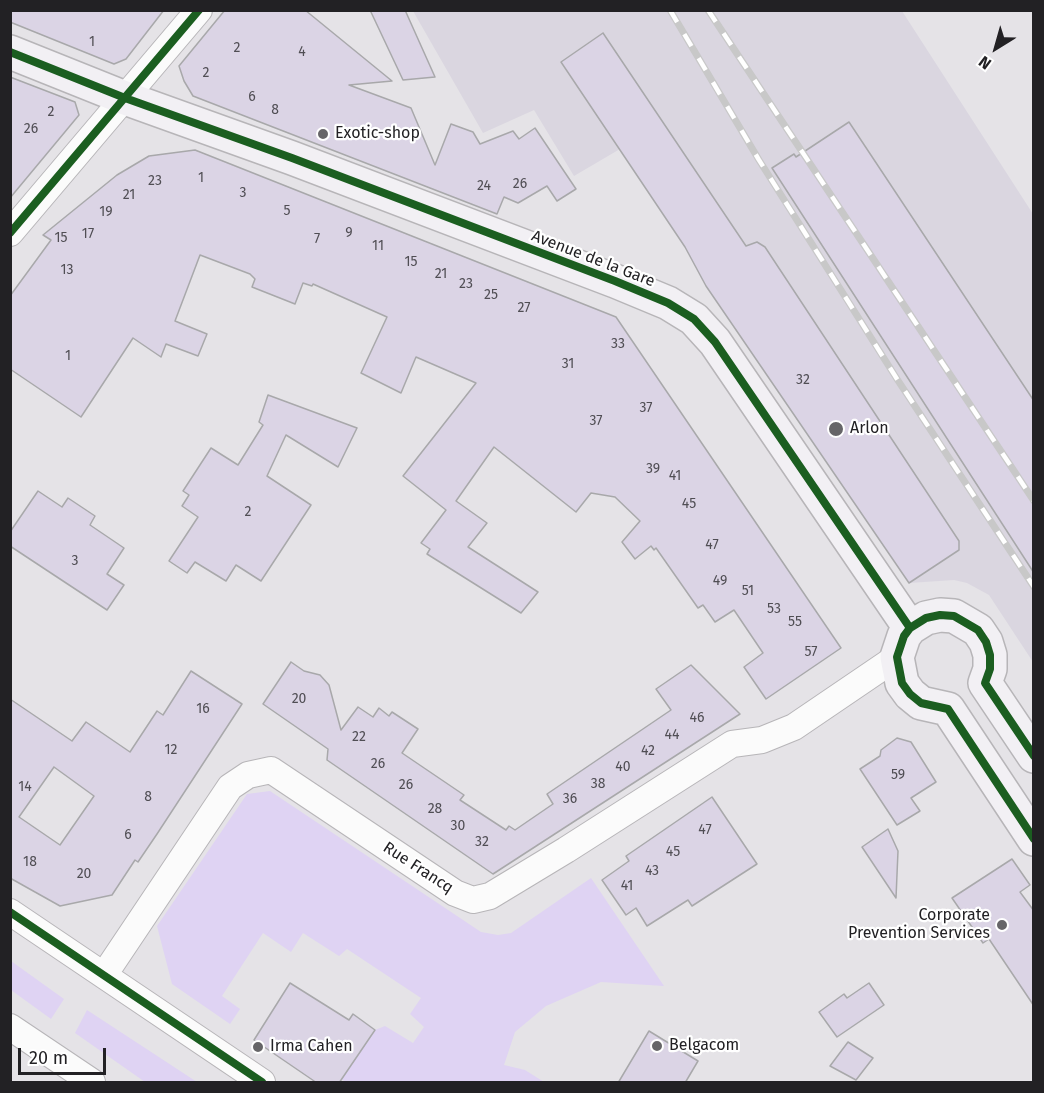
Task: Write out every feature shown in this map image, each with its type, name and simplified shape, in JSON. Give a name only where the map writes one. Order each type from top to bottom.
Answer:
[{"type":"main road","name":"Avenue de la Gare","points":[[10,52],[125,98],[292,158],[604,276],[668,303],[694,319],[715,342],[904,643],[898,670],[910,694],[921,703],[948,709],[1034,838]]},
{"type":"main road","points":[[904,643],[926,618],[940,615],[954,616],[967,621],[986,642],[990,655],[986,683],[1034,756]]},
{"type":"street","points":[[10,233],[199,10]]},
{"type":"street","name":"Rue Francq","points":[[104,975],[230,787],[248,775],[271,770],[455,893],[473,900],[490,896],[732,744],[762,740],[794,727],[904,643]]},
{"type":"street","points":[[10,912],[262,1083]]},
{"type":"street","points":[[10,1028],[92,1083]]},
{"type":"shaded area","points":[[413,11],[902,11],[1033,214],[1033,662],[989,595],[967,583],[954,580],[909,583],[706,286],[685,247],[620,149],[574,176],[534,110],[483,133]]},
{"type":"shaded area","points":[[270,791],[481,932],[498,935],[511,933],[591,878],[664,986],[601,982],[546,1006],[515,1032],[504,1065],[525,1070],[544,1082],[346,1082],[341,1079],[375,1030],[385,1026],[413,1043],[424,1027],[410,1014],[421,998],[347,949],[339,956],[303,933],[291,952],[263,933],[222,996],[240,1009],[230,1024],[172,984],[157,926],[247,794]]},
{"type":"shaded area","points":[[11,961],[64,999],[51,1019],[11,990]]},
{"type":"shaded area","points":[[87,1010],[197,1082],[145,1082],[75,1033]]},
{"type":"building","points":[[10,10],[164,10],[126,59],[114,64],[10,22]]},
{"type":"building","points":[[225,10],[305,10],[392,81],[349,85],[411,108],[435,165],[451,124],[473,132],[480,144],[513,131],[519,139],[535,128],[576,189],[557,201],[547,186],[518,203],[504,197],[497,214],[193,96],[184,81],[179,66]]},
{"type":"building","points":[[370,10],[405,10],[435,77],[403,80]]},
{"type":"building","points":[[603,33],[746,246],[757,242],[765,247],[959,541],[959,550],[909,583],[706,286],[685,247],[561,62]]},
{"type":"building","points":[[10,77],[75,102],[79,115],[10,198]]},
{"type":"building","points":[[849,122],[1034,401],[1034,573],[772,168],[794,154],[796,157]]},
{"type":"building","points":[[195,150],[616,317],[841,648],[766,699],[744,667],[763,653],[734,610],[715,622],[703,605],[698,608],[656,548],[654,550],[651,546],[635,559],[622,542],[640,521],[615,497],[591,493],[576,512],[494,447],[456,501],[487,523],[468,547],[538,592],[521,613],[427,554],[430,549],[421,543],[446,510],[403,476],[476,383],[416,357],[401,393],[361,373],[387,317],[313,284],[312,286],[303,283],[295,304],[252,287],[255,279],[250,274],[200,255],[175,321],[207,334],[198,356],[166,344],[161,357],[133,338],[81,417],[10,369],[10,296],[51,240],[43,235],[117,175],[149,156]]},
{"type":"building","points":[[268,395],[357,428],[338,467],[286,435],[267,476],[311,505],[261,581],[236,565],[226,581],[195,562],[187,573],[169,561],[198,517],[182,506],[189,495],[183,491],[211,448],[238,465],[263,425],[259,422]]},
{"type":"building","points":[[38,491],[62,507],[68,498],[95,516],[90,525],[124,548],[107,574],[124,585],[107,610],[10,546],[10,532]]},
{"type":"building","points":[[291,662],[304,671],[320,675],[329,685],[341,730],[358,707],[373,717],[379,708],[389,716],[392,712],[418,729],[402,753],[464,795],[460,800],[506,830],[509,826],[515,830],[553,804],[547,794],[671,710],[656,689],[691,665],[740,714],[493,874],[327,760],[328,749],[263,704]]},
{"type":"building","points":[[191,671],[242,704],[138,862],[135,860],[112,895],[60,906],[10,878],[10,699],[72,741],[86,722],[130,752],[157,711],[163,715]],"holes":[[[54,767],[94,796],[60,845],[19,817]]]},
{"type":"building","points":[[897,738],[911,742],[936,782],[911,798],[920,811],[897,825],[860,769],[880,756],[881,750]]},
{"type":"building","points":[[712,797],[757,864],[692,906],[688,900],[647,926],[636,908],[626,915],[602,880],[629,861],[626,856]]},
{"type":"building","points":[[888,829],[898,851],[896,898],[862,847]]},
{"type":"building","name":"Corporate Prevention Services","points":[[1012,859],[1030,885],[1020,892],[1034,911],[1034,1006],[989,939],[983,943],[952,898]]},
{"type":"building","points":[[290,983],[349,1020],[353,1014],[375,1030],[339,1083],[317,1083],[254,1040]]},
{"type":"building","points":[[869,983],[884,1005],[837,1037],[819,1012],[844,994],[847,998]]},
{"type":"building","name":"Belgacom","points":[[649,1031],[698,1061],[685,1083],[618,1083]]},
{"type":"building","points":[[848,1042],[873,1058],[856,1080],[830,1066]]},
{"type":"railway","points":[[670,10],[759,160],[897,379],[1034,587]]},
{"type":"railway","points":[[708,10],[1034,501]]},
{"type":"cycle path","points":[[10,233],[199,10]]},
{"type":"cycle path","points":[[10,52],[125,98],[292,158],[615,281],[668,303],[694,319],[715,342],[910,628]]},
{"type":"cycle path","points":[[1034,756],[985,683],[990,669],[990,655],[986,642],[978,630],[954,616],[940,615],[926,618],[910,628],[904,636],[897,657],[902,683],[921,703],[948,709],[1034,839]]},
{"type":"cycle path","points":[[10,912],[262,1082]]},
{"type":"place","name":"Exotic-shop","points":[[323,134]]},
{"type":"place","name":"Arlon","points":[[836,429]]},
{"type":"place","name":"Corporate Prevention Services","points":[[1002,925]]},
{"type":"place","name":"Belgacom","points":[[657,1046]]},
{"type":"place","name":"Irma Cahen","points":[[258,1047]]}]
